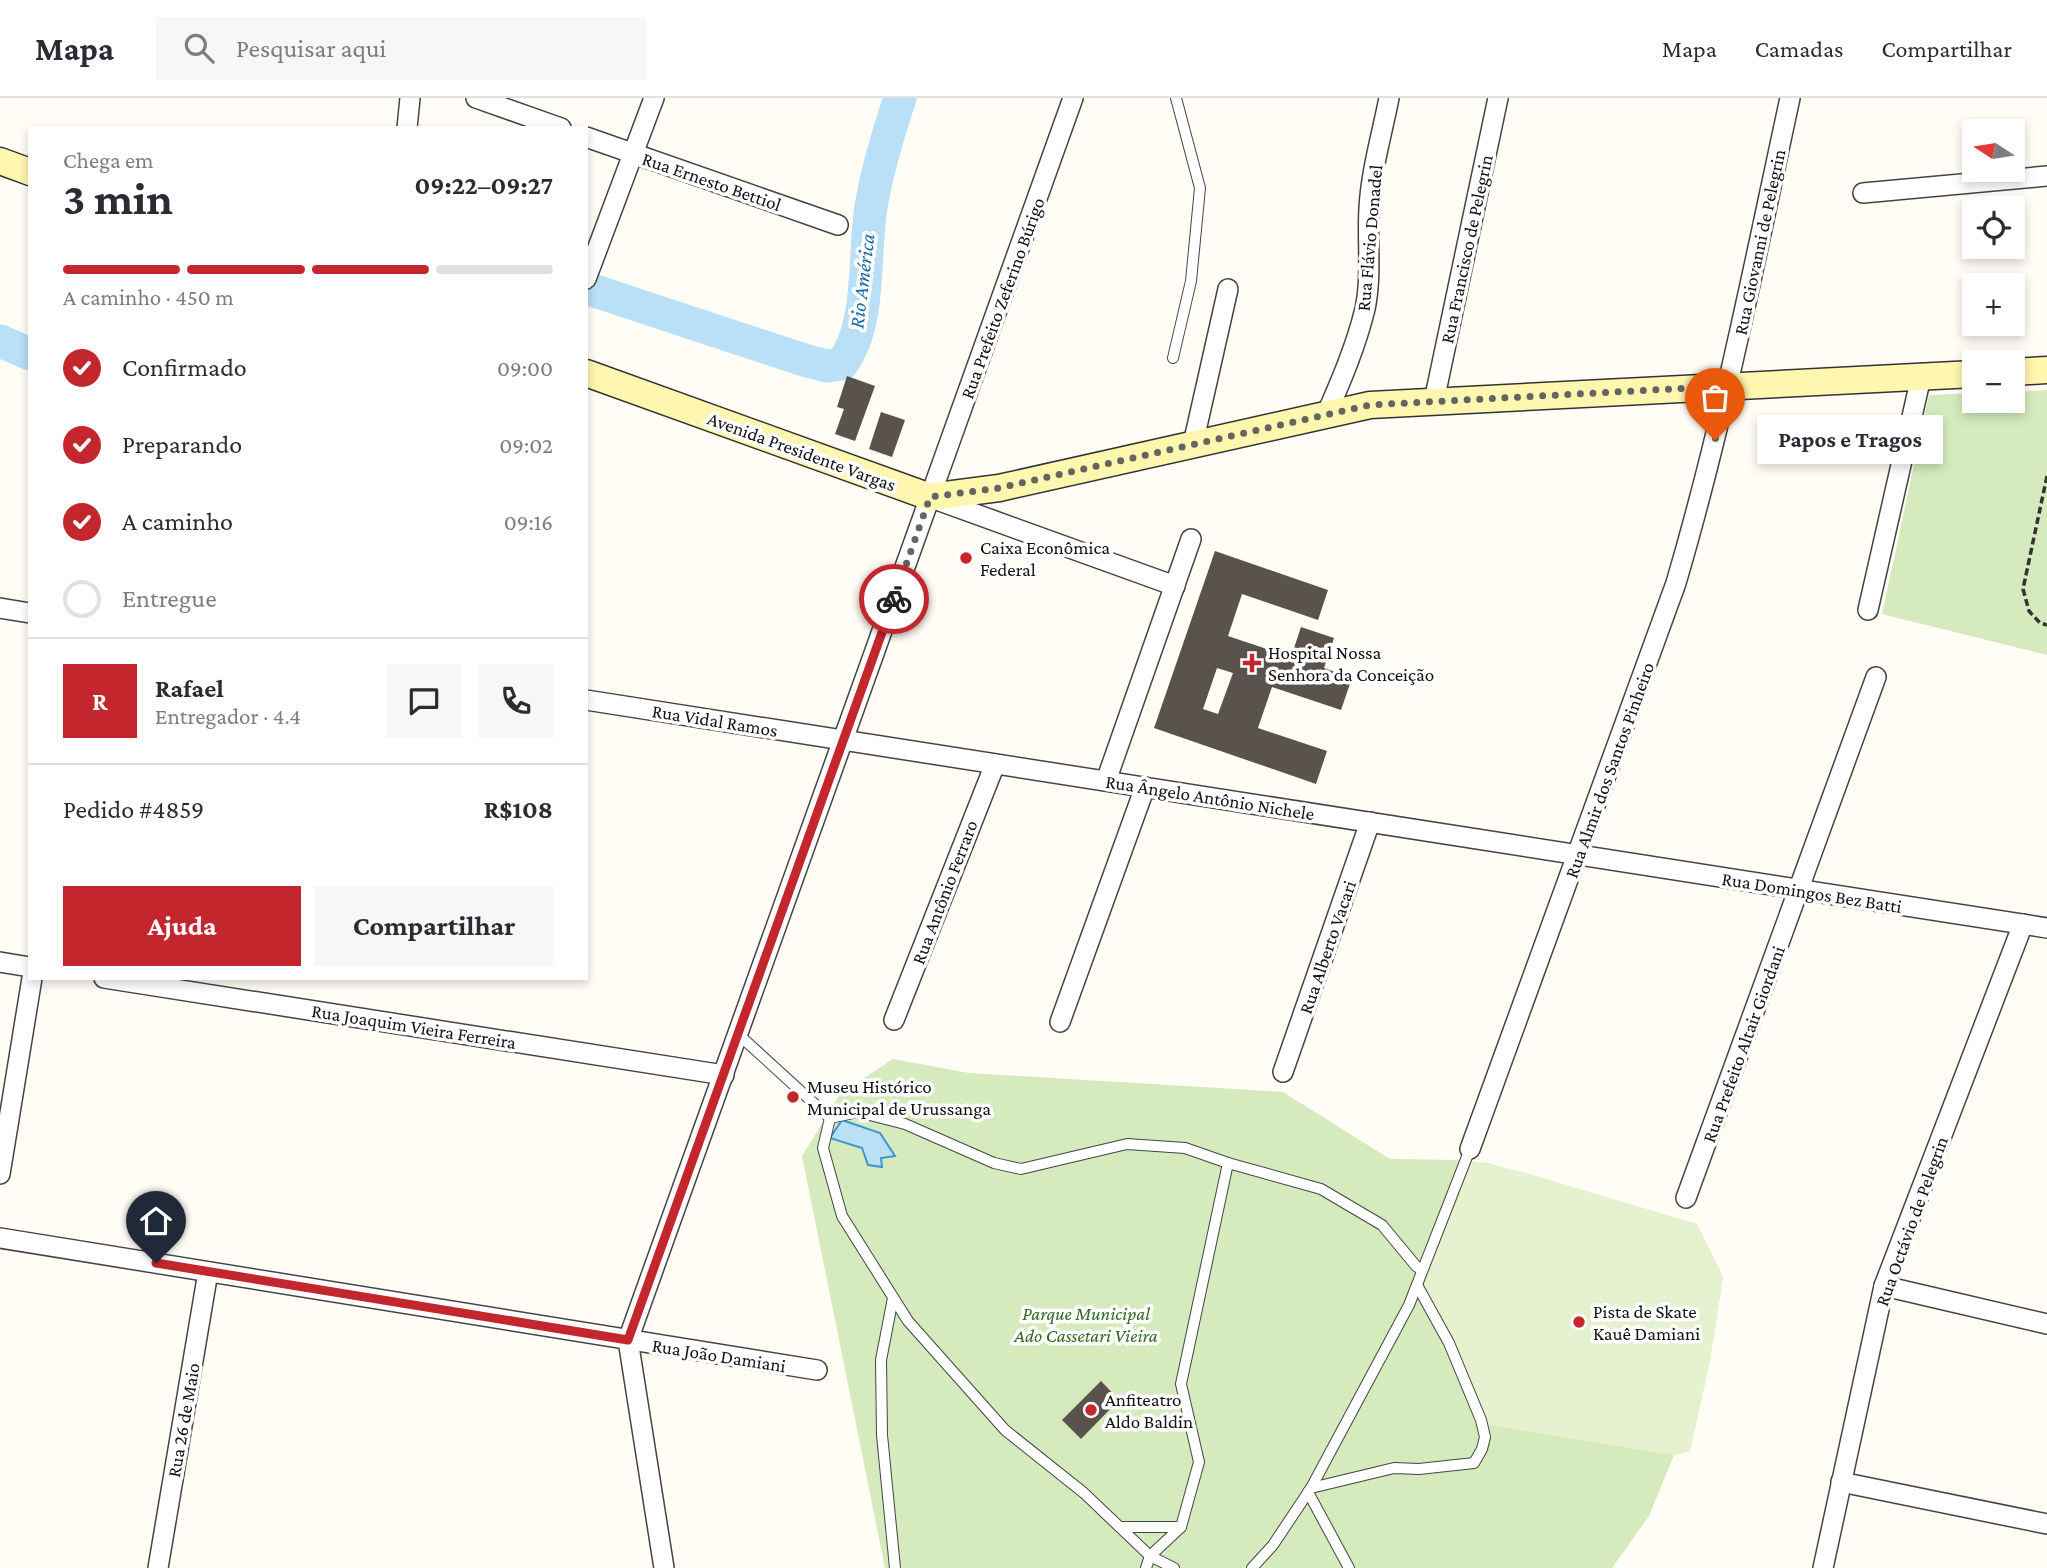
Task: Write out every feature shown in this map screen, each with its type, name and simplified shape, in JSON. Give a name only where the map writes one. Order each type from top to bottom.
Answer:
[{"type":"street","points":[[407,126],[410,98]]},
{"type":"street","points":[[476,98],[555,126]]},
{"type":"street","points":[[588,273],[654,98]]},
{"type":"street","name":"Rua Prefeito Zeferino Búrigo","points":[[628,1340],[1073,98]]},
{"type":"street","name":"Rua Flávio Donadel","points":[[1326,415],[1342,379],[1365,309],[1370,274],[1368,226],[1371,184],[1389,98]]},
{"type":"street","name":"Rua Francisco de Pelegrin","points":[[1434,401],[1498,98]]},
{"type":"street","name":"Rua Giovanni de Pelegrin","points":[[1728,386],[1790,98]]},
{"type":"street","name":"Rua Ernesto Bettiol","points":[[588,138],[838,225]]},
{"type":"street","points":[[0,161],[28,171]]},
{"type":"street","points":[[1863,193],[2047,176]]},
{"type":"street","points":[[1193,444],[1228,289]]},
{"type":"street","points":[[2025,371],[2047,370]]},
{"type":"street","name":"Avenida Presidente Vargas","points":[[588,374],[1175,586]]},
{"type":"street","points":[[930,497],[999,488],[1370,405],[1962,375]]},
{"type":"street","points":[[1868,610],[1921,377]]},
{"type":"street","name":"Rua Almir dos Santos Pinheiro","points":[[1471,1149],[1676,583],[1702,494],[1728,386]]},
{"type":"street","points":[[1106,781],[1191,539]]},
{"type":"street","points":[[0,608],[28,612]]},
{"type":"street","name":"Rua Prefeito Altair Giordani","points":[[1686,1198],[1876,677]]},
{"type":"street","name":"Rua Vidal Ramos","points":[[588,700],[843,740]]},
{"type":"street","name":"Rua Ângelo Antônio Nichele","points":[[843,740],[1578,855]]},
{"type":"street","name":"Rua Antônio Ferraro","points":[[894,1020],[995,764]]},
{"type":"street","points":[[1060,1022],[1145,787]]},
{"type":"street","name":"Rua Alberto Vacari","points":[[1283,1072],[1370,822]]},
{"type":"street","name":"Rua Domingos Bez Batti","points":[[1578,855],[2047,928]]},
{"type":"street","name":"Rua Octávio de Pelegrin","points":[[1822,1568],[1884,1286],[2023,924]]},
{"type":"street","points":[[0,962],[28,967]]},
{"type":"street","points":[[0,1174],[32,980]]},
{"type":"street","name":"Rua Joaquim Vieira Ferreira","points":[[117,980],[724,1075]]},
{"type":"street","name":"Rua João Damiani","points":[[0,1238],[817,1370]]},
{"type":"street","name":"Rua 26 de Maio","points":[[158,1568],[208,1272]]},
{"type":"street","points":[[1884,1286],[2047,1324]]},
{"type":"street","points":[[628,1340],[664,1568]]},
{"type":"street","points":[[1841,1482],[2047,1524]]},
{"type":"lane","points":[[1172,358],[1191,281],[1200,188],[1176,98]]},
{"type":"lane","points":[[738,1034],[830,1118]]},
{"type":"lane","points":[[830,1118],[858,1112],[905,1124],[994,1163],[1021,1169],[1126,1144],[1185,1149],[1321,1189],[1382,1224],[1422,1270]]},
{"type":"lane","points":[[830,1118],[822,1148],[842,1216],[908,1321],[1005,1430],[1084,1493],[1150,1556],[1174,1568]]},
{"type":"lane","points":[[1252,1568],[1273,1545],[1310,1490],[1409,1305],[1471,1149]]},
{"type":"lane","points":[[1146,1568],[1150,1556],[1181,1527],[1199,1462],[1181,1384],[1228,1163]]},
{"type":"lane","points":[[1310,1490],[1394,1468],[1419,1469],[1474,1463],[1482,1449],[1485,1437],[1481,1420],[1449,1343],[1417,1285]]},
{"type":"lane","points":[[893,1298],[881,1360],[882,1435],[895,1568]]},
{"type":"lane","points":[[1310,1490],[1349,1568]]},
{"type":"lane","points":[[1120,1527],[1181,1527]]},
{"type":"path","points":[[2047,476],[2023,589],[2028,611],[2040,623],[2047,625]]},
{"type":"green space","points":[[2047,390],[2047,655],[1882,614],[1929,395],[1962,394],[1962,413],[2025,413],[2025,391]]},
{"type":"green space","name":"Parque Municipal Ado Cassetari Vieira","points":[[893,1059],[969,1073],[1283,1092],[1390,1159],[1487,1163],[1697,1224],[1723,1277],[1710,1360],[1690,1451],[1674,1455],[1649,1516],[1612,1568],[885,1568],[802,1156],[840,1094]]},
{"type":"green space","name":"Pista de Skate Kauê Damiani","points":[[1472,1161],[1523,1172],[1697,1224],[1723,1277],[1710,1360],[1690,1451],[1674,1455],[1489,1425],[1424,1284]]},
{"type":"water","points":[[842,1120],[880,1133],[895,1156],[881,1158],[882,1167],[868,1165],[862,1148],[830,1138]]},
{"type":"building","points":[[847,376],[875,386],[855,441],[835,434],[844,409],[837,407]]},
{"type":"building","points":[[881,412],[905,420],[892,457],[869,449]]},
{"type":"building","name":"Hospital Nossa Senhora da Conceição","points":[[1215,551],[1328,590],[1318,620],[1242,594],[1228,636],[1291,657],[1301,627],[1334,638],[1324,668],[1352,678],[1341,710],[1272,687],[1258,728],[1327,751],[1316,784],[1154,728]],"holes":[[[1217,668],[1233,673],[1218,714],[1203,709]]]},
{"type":"building","name":"Anfiteatro Aldo Baldin","points":[[1101,1381],[1119,1400],[1081,1439],[1062,1420]]},
{"type":"waterway","name":"Rio América","points":[[588,289],[804,360],[827,366],[842,364],[858,329],[865,289],[873,193],[900,98]]},
{"type":"waterway","name":"Rio América","points":[[0,341],[28,353]]},
{"type":"way so far","points":[[894,599],[930,497],[999,488],[1370,405],[1728,386],[1715,440]]},
{"type":"place","name":"Papos e Tragos","points":[[1715,440]]},
{"type":"place","name":"Caixa Econômica Federal","points":[[966,558]]},
{"type":"place","name":"Hospital Nossa Senhora da Conceição","points":[[1252,663]]},
{"type":"place","name":"Museu Histórico Municipal de Urussanga","points":[[793,1097]]},
{"type":"place","name":"Pista de Skate Kauê Damiani","points":[[1579,1322]]},
{"type":"place","name":"Anfiteatro Aldo Baldin","points":[[1091,1410]]},
{"type":"route","points":[[156,1263],[628,1340],[894,599]]}]
